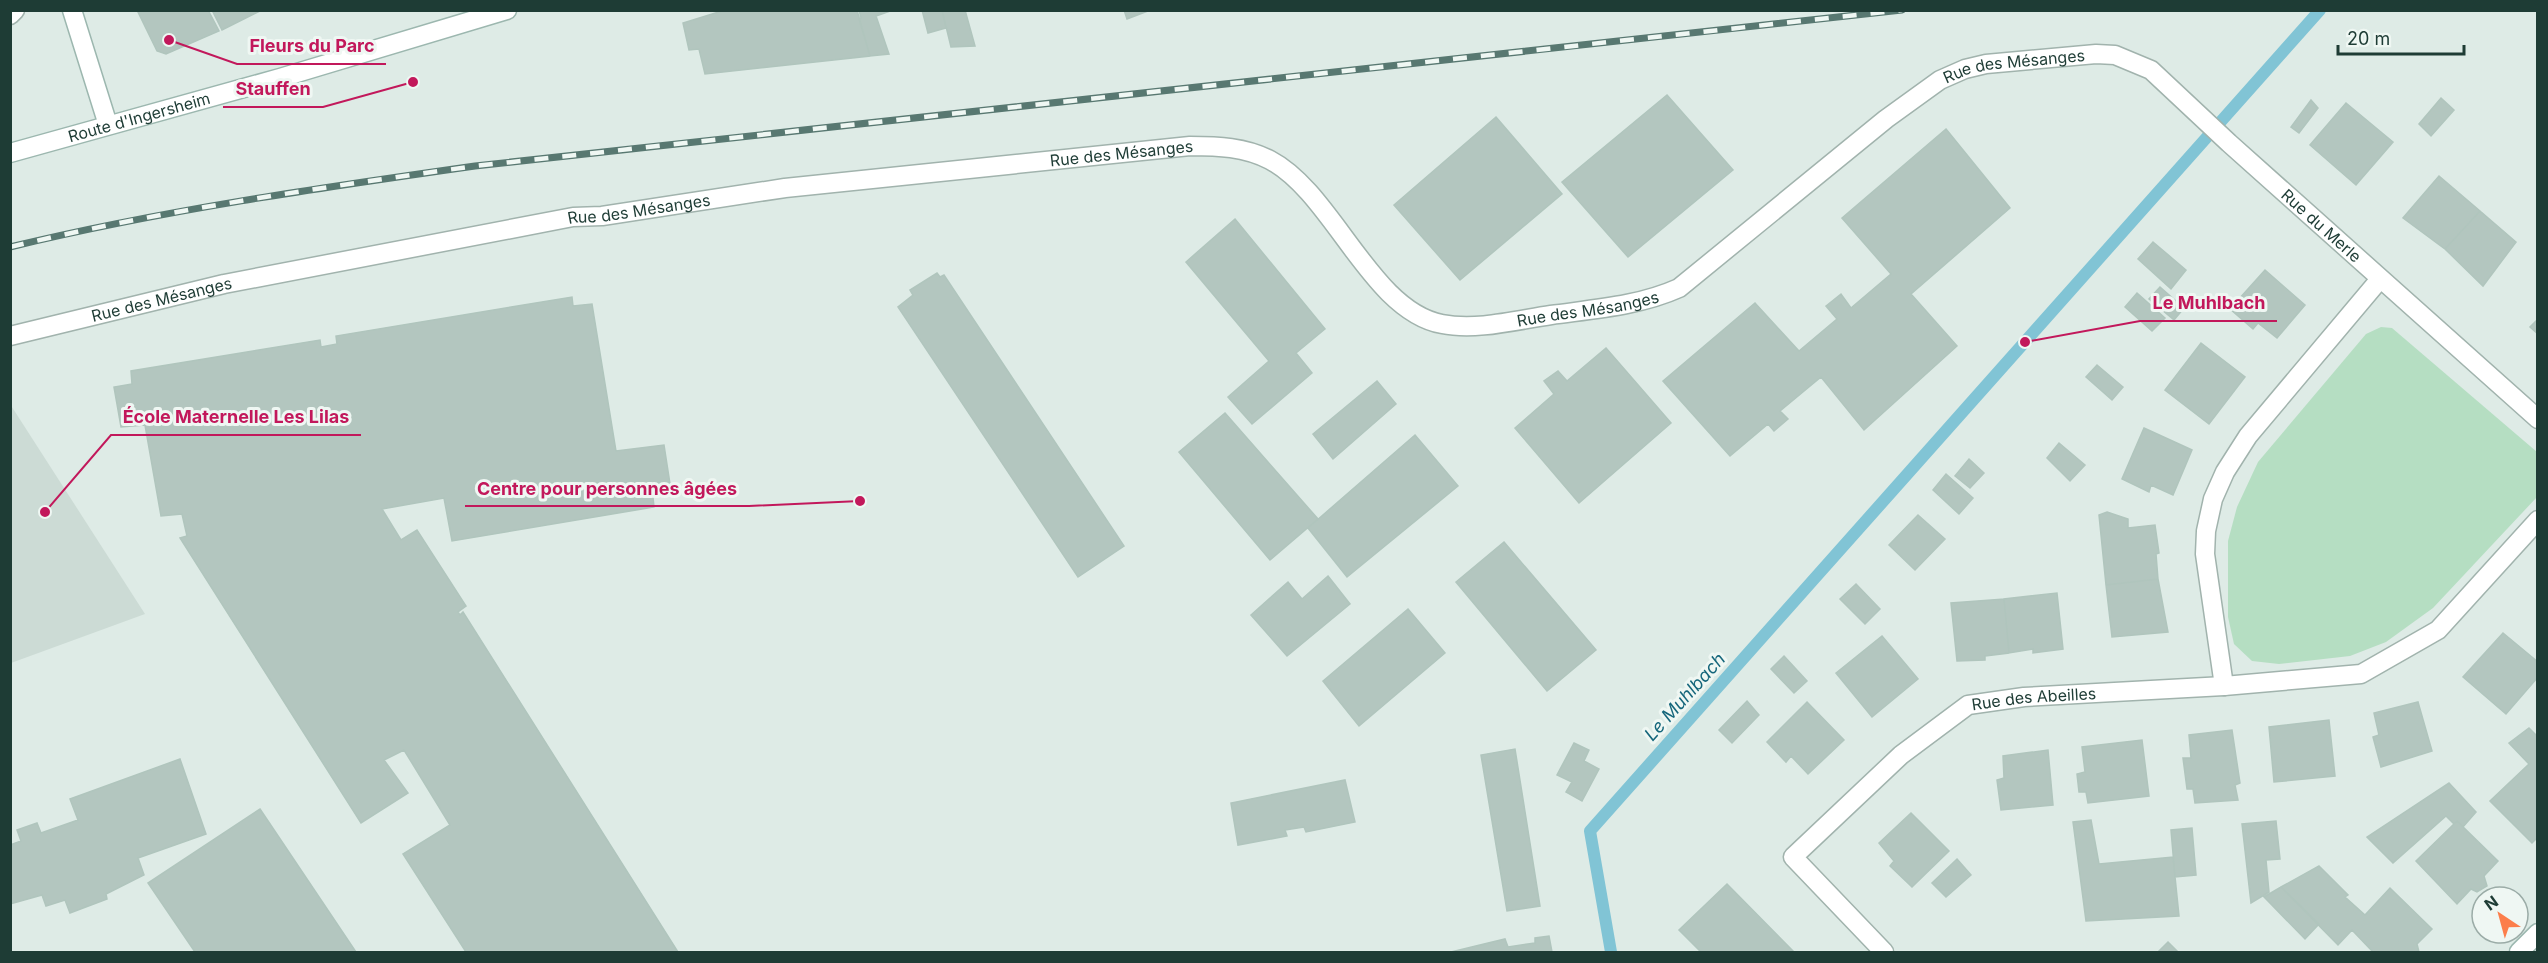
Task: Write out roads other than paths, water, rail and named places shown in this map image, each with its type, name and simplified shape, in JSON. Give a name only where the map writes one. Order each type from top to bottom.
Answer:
[{"type":"street","points":[[10,15],[15,10]]},
{"type":"street","points":[[72,10],[108,125]]},
{"type":"street","name":"Route d'Ingersheim","points":[[10,153],[280,78],[507,10]]},
{"type":"street","name":"Rue du Merle","points":[[2096,54],[2128,58],[2151,70],[2229,144],[2538,419]]},
{"type":"street","name":"Rue des Mésanges","points":[[10,336],[235,281],[573,217],[602,216],[785,188],[1190,146],[1221,146],[1249,152],[1271,161],[1307,193],[1389,292],[1426,319],[1443,324],[1464,326],[1521,320],[1636,302],[1659,297],[1679,288],[1886,119],[1940,80],[1965,69],[1986,64],[2096,54]]},
{"type":"street","points":[[2224,686],[2205,554],[2206,531],[2213,499],[2225,472],[2248,436],[2380,279]]},
{"type":"street","name":"Rue des Abeilles","points":[[1884,952],[1793,857],[1901,755],[1968,705],[2024,697],[2224,686],[2361,674],[2438,630],[2538,520]]},
{"type":"street","points":[[2519,952],[2538,933]]},
{"type":"waterway","name":"Le Muhlbach","points":[[1611,952],[1590,831],[2320,10]]},
{"type":"railway","points":[[10,247],[183,211],[475,166],[1902,10]]},
{"type":"place","name":"Fleurs du Parc","points":[[169,40]]},
{"type":"place","name":"Stauffen","points":[[413,82]]},
{"type":"place","name":"Le Muhlbach","points":[[2025,342]]},
{"type":"place","name":"Centre pour personnes âgées","points":[[860,501]]},
{"type":"place","name":"École Maternelle Les Lilas","points":[[45,512]]}]
